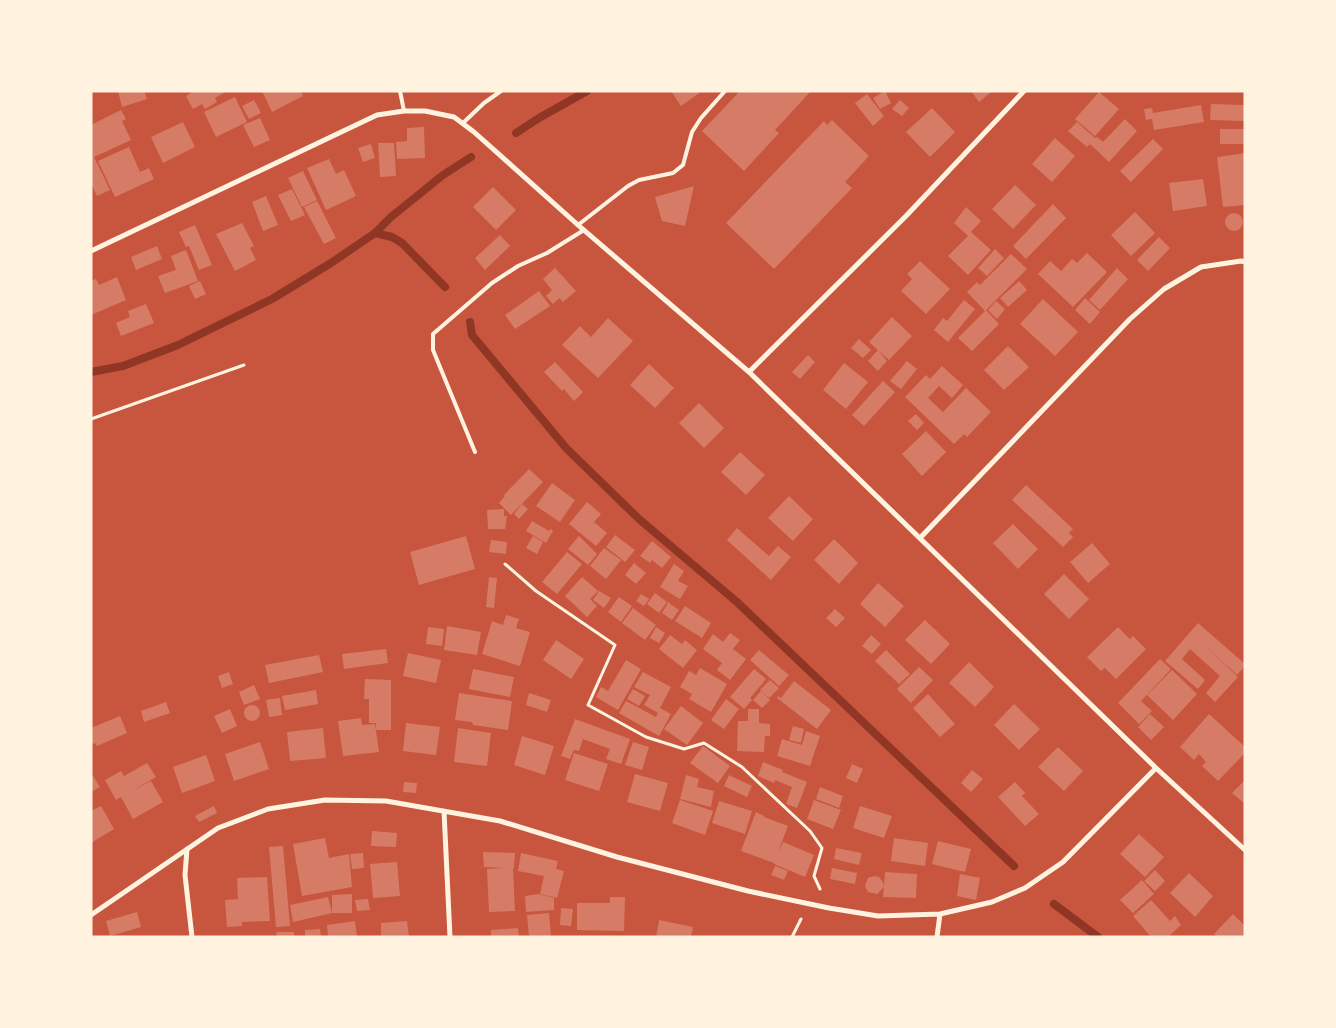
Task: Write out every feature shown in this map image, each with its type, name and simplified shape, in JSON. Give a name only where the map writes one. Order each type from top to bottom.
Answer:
[{"type":"street","points":[[749,372],[906,216],[1024,91]]},
{"type":"street","points":[[91,251],[377,115],[404,111],[425,111],[454,117],[503,157],[578,225],[749,372],[1156,768],[1245,850]]},
{"type":"street","points":[[920,538],[1124,326],[1164,289],[1201,267],[1245,262]]},
{"type":"street","points":[[91,915],[218,828],[268,810],[325,800],[386,801],[500,821],[617,858],[748,891],[829,908],[878,916],[940,914],[992,902],[1025,888],[1063,862],[1156,768]]},
{"type":"street","points":[[444,811],[450,937]]},
{"type":"street","points":[[187,850],[185,875],[192,937]]},
{"type":"street","points":[[938,937],[940,914]]},
{"type":"lane","points":[[400,91],[404,111]]},
{"type":"lane","points":[[463,123],[484,103],[501,91]]},
{"type":"lane","points":[[578,225],[628,186],[639,180],[673,173],[683,164],[692,132],[701,118],[725,91]]},
{"type":"lane","points":[[475,452],[433,350],[433,334],[492,283],[518,266],[547,254],[584,230]]},
{"type":"path","points":[[91,419],[244,365]]},
{"type":"path","points":[[505,564],[536,590],[615,646],[588,705],[646,736],[684,749],[704,743],[742,767],[810,831],[822,848],[814,876],[829,908]]},
{"type":"building","points":[[118,91],[144,91],[147,99],[122,107]]},
{"type":"building","points":[[194,91],[227,91],[215,98],[217,102],[205,109],[202,104],[193,109],[186,96]]},
{"type":"building","points":[[262,91],[301,91],[303,96],[272,112]]},
{"type":"building","points":[[671,91],[702,91],[681,106]]},
{"type":"building","points":[[740,91],[756,91],[758,93],[759,91],[811,91],[775,130],[779,133],[744,171],[702,131]]},
{"type":"building","points":[[885,91],[891,103],[880,109],[873,98]]},
{"type":"building","points":[[971,91],[990,91],[991,92],[979,102]]},
{"type":"building","points":[[1099,92],[1119,109],[1095,136],[1075,119]]},
{"type":"building","points":[[867,94],[884,116],[873,126],[855,103]]},
{"type":"building","points":[[235,97],[247,122],[216,137],[204,112]]},
{"type":"building","points":[[254,100],[261,113],[249,119],[242,106]]},
{"type":"building","points":[[900,100],[909,108],[902,116],[892,109]]},
{"type":"building","points":[[1211,104],[1245,105],[1245,121],[1210,120]]},
{"type":"building","points":[[1201,105],[1204,122],[1154,130],[1152,119],[1146,120],[1144,109],[1152,108],[1153,113]]},
{"type":"building","points":[[932,108],[955,132],[930,157],[906,132]]},
{"type":"building","points":[[121,110],[126,119],[122,121],[131,140],[94,157],[110,190],[97,196],[91,183],[91,125]]},
{"type":"building","points":[[260,118],[270,140],[254,147],[243,125]]},
{"type":"building","points":[[1125,119],[1137,131],[1109,162],[1090,144],[1087,147],[1068,131],[1077,122],[1095,138],[1097,137],[1103,142]]},
{"type":"building","points":[[832,120],[869,156],[845,182],[852,188],[774,269],[726,223],[824,121],[827,125]]},
{"type":"building","points":[[183,122],[195,147],[163,163],[151,137]]},
{"type":"building","points":[[424,127],[425,158],[397,159],[396,142],[407,141],[407,128]]},
{"type":"building","points":[[1220,129],[1245,129],[1245,144],[1220,144]]},
{"type":"building","points":[[1055,138],[1075,156],[1052,182],[1032,164]]},
{"type":"building","points":[[1153,139],[1163,149],[1131,182],[1120,171]]},
{"type":"building","points":[[378,143],[394,143],[396,176],[380,177]]},
{"type":"building","points":[[371,144],[375,158],[363,162],[358,148]]},
{"type":"building","points":[[129,147],[140,172],[149,168],[154,179],[115,197],[98,161]]},
{"type":"building","points":[[1245,153],[1245,205],[1223,207],[1217,157]]},
{"type":"building","points":[[329,159],[336,174],[344,170],[356,196],[326,210],[307,168]]},
{"type":"building","points":[[303,171],[317,200],[302,207],[288,178]]},
{"type":"building","points":[[1203,179],[1207,206],[1173,211],[1169,183]]},
{"type":"building","points":[[1015,185],[1036,205],[1013,229],[992,209]]},
{"type":"building","points":[[694,186],[685,226],[662,221],[655,197]]},
{"type":"building","points":[[493,187],[516,210],[496,230],[473,207]]},
{"type":"building","points":[[292,189],[305,215],[291,221],[278,195]]},
{"type":"building","points":[[266,196],[278,225],[263,231],[252,202]]},
{"type":"building","points":[[317,201],[336,238],[324,244],[304,207]]},
{"type":"building","points":[[1053,204],[1066,218],[1026,259],[1013,246]]},
{"type":"building","points":[[966,207],[981,221],[971,232],[991,250],[968,275],[948,256],[968,236],[954,223]]},
{"type":"building","points":[[1135,212],[1155,233],[1131,256],[1111,235]]},
{"type":"building","points":[[1230,213],[1238,213],[1243,218],[1241,229],[1230,231],[1225,226],[1225,218]]},
{"type":"building","points":[[242,223],[254,246],[250,248],[256,260],[235,271],[216,234]]},
{"type":"building","points":[[195,225],[212,265],[199,270],[189,246],[186,247],[179,232]]},
{"type":"building","points":[[500,235],[510,246],[485,270],[475,258]]},
{"type":"building","points":[[1159,237],[1170,248],[1148,271],[1137,260]]},
{"type":"building","points":[[157,246],[162,259],[136,270],[131,257]]},
{"type":"building","points":[[995,249],[1004,258],[987,276],[978,268]]},
{"type":"building","points":[[186,250],[198,281],[165,293],[158,276],[176,270],[171,256]]},
{"type":"building","points":[[1087,253],[1107,272],[1073,307],[1038,274],[1050,261],[1061,271],[1072,259],[1077,263]]},
{"type":"building","points":[[1011,254],[1027,269],[985,311],[967,292],[977,282],[980,285]]},
{"type":"building","points":[[920,261],[950,289],[926,314],[901,291],[912,279],[907,274]]},
{"type":"building","points":[[555,268],[576,291],[563,302],[559,298],[553,304],[546,296],[552,290],[543,279]]},
{"type":"building","points":[[1117,268],[1128,279],[1100,310],[1089,300]]},
{"type":"building","points":[[117,277],[126,300],[91,315],[91,281],[96,279],[99,285]]},
{"type":"building","points":[[200,281],[206,294],[195,299],[189,286]]},
{"type":"building","points":[[1019,281],[1027,290],[1008,307],[1000,298]]},
{"type":"building","points":[[539,291],[550,306],[515,329],[505,315]]},
{"type":"building","points":[[1085,298],[1100,312],[1090,324],[1075,310]]},
{"type":"building","points":[[1043,299],[1078,332],[1055,356],[1020,324]]},
{"type":"building","points":[[964,300],[975,309],[948,342],[934,330],[943,318],[947,321]]},
{"type":"building","points":[[996,301],[1005,309],[997,319],[988,310]]},
{"type":"building","points":[[146,304],[154,323],[121,336],[116,323],[130,317],[128,311]]},
{"type":"building","points":[[986,310],[999,324],[972,351],[958,338]]},
{"type":"building","points":[[892,317],[912,336],[889,360],[869,342]]},
{"type":"building","points":[[608,318],[633,341],[598,378],[562,345],[580,326],[591,337]]},
{"type":"building","points":[[859,339],[871,350],[863,358],[851,348]]},
{"type":"building","points":[[1008,346],[1029,367],[1004,390],[984,370]]},
{"type":"building","points":[[878,350],[887,361],[878,371],[868,361]]},
{"type":"building","points":[[808,355],[815,362],[800,379],[792,372]]},
{"type":"building","points":[[907,361],[917,369],[901,389],[890,381]]},
{"type":"building","points":[[555,362],[583,392],[574,401],[564,389],[562,391],[544,372]]},
{"type":"building","points":[[844,363],[868,382],[846,409],[823,390]]},
{"type":"building","points":[[649,364],[674,388],[655,408],[630,385]]},
{"type":"building","points":[[942,366],[963,385],[952,398],[939,386],[928,398],[943,412],[966,388],[991,412],[967,437],[964,434],[954,444],[905,397],[926,375],[930,379]]},
{"type":"building","points":[[883,381],[895,392],[864,426],[852,415]]},
{"type":"building","points":[[699,403],[724,428],[704,448],[679,423]]},
{"type":"building","points":[[916,414],[924,423],[917,430],[908,421]]},
{"type":"building","points":[[926,431],[946,452],[922,476],[902,454]]},
{"type":"building","points":[[740,452],[765,475],[746,495],[721,472]]},
{"type":"building","points":[[529,469],[543,482],[511,515],[499,503],[504,495]]},
{"type":"building","points":[[552,483],[575,500],[560,522],[536,506]]},
{"type":"building","points":[[1026,485],[1073,529],[1069,533],[1073,537],[1063,547],[1012,500]]},
{"type":"building","points":[[789,496],[813,519],[793,541],[768,518]]},
{"type":"building","points":[[587,502],[601,514],[594,522],[607,533],[596,546],[569,524]]},
{"type":"building","points":[[522,504],[528,509],[519,519],[514,514]]},
{"type":"building","points":[[504,509],[504,516],[507,516],[505,529],[488,529],[487,510]]},
{"type":"building","points":[[532,521],[549,531],[551,529],[553,531],[546,543],[526,531]]},
{"type":"building","points":[[1013,524],[1038,549],[1018,569],[993,543]]},
{"type":"building","points":[[737,528],[769,556],[778,546],[791,557],[771,580],[727,540]]},
{"type":"building","points":[[615,535],[635,550],[625,562],[606,547]]},
{"type":"building","points":[[466,536],[475,569],[419,585],[410,552]]},
{"type":"building","points":[[533,536],[543,542],[537,554],[526,548]]},
{"type":"building","points":[[579,536],[597,554],[588,565],[568,549]]},
{"type":"building","points":[[834,539],[858,563],[839,584],[814,560]]},
{"type":"building","points":[[491,540],[507,542],[506,554],[489,552]]},
{"type":"building","points":[[652,541],[671,557],[662,568],[652,560],[650,563],[640,556]]},
{"type":"building","points":[[1092,543],[1110,564],[1088,583],[1070,562]]},
{"type":"building","points":[[604,548],[621,560],[606,579],[590,566]]},
{"type":"building","points":[[567,552],[582,564],[557,594],[542,582]]},
{"type":"building","points":[[634,563],[646,573],[636,584],[625,575]]},
{"type":"building","points":[[674,564],[684,571],[678,581],[688,586],[680,599],[660,587]]},
{"type":"building","points":[[1064,574],[1089,599],[1069,619],[1044,594]]},
{"type":"building","points":[[489,577],[497,578],[494,608],[486,607]]},
{"type":"building","points":[[582,577],[598,591],[590,599],[597,606],[587,617],[565,596]]},
{"type":"building","points":[[878,583],[904,606],[885,627],[860,604]]},
{"type":"building","points":[[599,591],[611,598],[604,608],[593,600]]},
{"type":"building","points":[[655,593],[667,602],[659,613],[647,604]]},
{"type":"building","points":[[641,594],[649,599],[644,606],[636,601]]},
{"type":"building","points":[[619,597],[632,606],[621,622],[608,612]]},
{"type":"building","points":[[669,601],[679,610],[672,620],[662,613]]},
{"type":"building","points":[[685,606],[711,623],[702,638],[675,621]]},
{"type":"building","points":[[633,608],[656,625],[645,640],[622,623]]},
{"type":"building","points":[[835,609],[845,618],[836,627],[826,618]]},
{"type":"building","points":[[506,615],[519,619],[516,628],[530,632],[520,666],[482,654],[492,621],[503,625]]},
{"type":"building","points":[[925,620],[950,644],[931,664],[905,640]]},
{"type":"building","points":[[1198,623],[1245,664],[1237,675],[1202,643],[1238,677],[1215,702],[1206,693],[1220,676],[1190,649],[1182,659],[1205,680],[1198,689],[1165,661]]},
{"type":"building","points":[[447,626],[481,632],[477,655],[444,650]]},
{"type":"building","points":[[428,627],[444,629],[442,646],[426,644]]},
{"type":"building","points":[[656,627],[665,633],[659,643],[650,638]]},
{"type":"building","points":[[1118,627],[1130,639],[1133,636],[1146,649],[1116,679],[1105,668],[1101,671],[1087,657]]},
{"type":"building","points":[[730,633],[740,640],[733,649],[746,659],[730,680],[717,670],[722,663],[703,649],[713,634],[723,642]]},
{"type":"building","points":[[670,635],[682,644],[685,640],[697,650],[683,668],[659,649]]},
{"type":"building","points":[[871,635],[881,644],[872,654],[862,646]]},
{"type":"building","points":[[556,640],[584,659],[571,679],[543,660]]},
{"type":"building","points":[[386,649],[388,663],[344,669],[342,654]]},
{"type":"building","points":[[759,650],[789,675],[779,686],[750,660]]},
{"type":"building","points":[[886,650],[910,674],[899,684],[875,661]]},
{"type":"building","points":[[408,653],[441,660],[436,683],[403,676]]},
{"type":"building","points":[[319,655],[323,672],[269,683],[265,665]]},
{"type":"building","points":[[1160,659],[1171,669],[1141,701],[1152,711],[1139,724],[1118,703]]},
{"type":"building","points":[[626,660],[641,669],[618,710],[596,697],[601,687],[608,691]]},
{"type":"building","points":[[969,662],[994,687],[975,707],[949,683]]},
{"type":"building","points":[[919,667],[933,680],[911,703],[897,689]]},
{"type":"building","points":[[700,668],[727,684],[711,712],[689,699],[692,694],[680,687],[689,671],[696,675]]},
{"type":"building","points":[[473,669],[514,677],[510,697],[469,689]]},
{"type":"building","points":[[754,669],[766,679],[750,698],[752,700],[744,709],[730,697]]},
{"type":"building","points":[[1172,670],[1197,694],[1173,720],[1147,695]]},
{"type":"building","points":[[229,672],[233,684],[222,688],[218,676]]},
{"type":"building","points":[[643,672],[671,687],[660,708],[671,714],[659,736],[619,713],[626,701],[656,717],[658,713],[644,705],[650,695],[634,687]]},
{"type":"building","points":[[365,679],[391,680],[391,730],[376,730],[376,723],[369,723],[369,699],[364,699]]},
{"type":"building","points":[[770,680],[779,688],[769,698],[760,690]]},
{"type":"building","points":[[794,681],[831,710],[817,729],[777,698],[778,696],[781,698]]},
{"type":"building","points":[[254,685],[260,699],[244,705],[239,692]]},
{"type":"building","points":[[633,689],[645,696],[639,706],[627,699]]},
{"type":"building","points":[[316,690],[318,704],[285,710],[282,696]]},
{"type":"building","points":[[761,691],[770,700],[762,708],[753,700]]},
{"type":"building","points":[[459,693],[512,701],[508,730],[473,725],[472,722],[455,720]]},
{"type":"building","points":[[529,693],[551,700],[547,712],[526,705]]},
{"type":"building","points":[[928,694],[955,724],[940,737],[913,708]]},
{"type":"building","points":[[280,698],[282,715],[269,717],[266,700]]},
{"type":"building","points":[[726,699],[739,709],[724,729],[711,720]]},
{"type":"building","points":[[166,702],[170,713],[144,722],[141,711]]},
{"type":"building","points":[[1014,704],[1040,729],[1019,750],[994,725]]},
{"type":"building","points":[[249,705],[255,705],[260,710],[258,719],[249,721],[244,716],[244,710]]},
{"type":"building","points":[[681,706],[703,723],[687,745],[664,729]]},
{"type":"building","points":[[230,709],[237,726],[222,733],[214,716]]},
{"type":"building","points":[[748,709],[759,709],[759,723],[770,724],[770,736],[765,736],[764,752],[737,751],[738,721],[748,721]]},
{"type":"building","points":[[1150,714],[1164,727],[1151,740],[1138,727]]},
{"type":"building","points":[[1209,714],[1245,747],[1245,753],[1218,781],[1202,766],[1206,762],[1199,754],[1194,760],[1180,747]]},
{"type":"building","points":[[120,716],[127,733],[97,746],[95,743],[91,745],[91,728]]},
{"type":"building","points":[[361,718],[362,725],[375,724],[379,752],[343,756],[338,721]]},
{"type":"building","points":[[575,719],[630,739],[621,764],[606,759],[610,749],[583,739],[579,751],[574,750],[570,759],[561,756]]},
{"type":"building","points":[[406,723],[440,727],[436,755],[403,751]]},
{"type":"building","points":[[793,726],[804,729],[801,743],[789,740]]},
{"type":"building","points":[[323,728],[326,758],[290,761],[287,732]]},
{"type":"building","points":[[458,728],[491,733],[487,766],[454,762]]},
{"type":"building","points":[[806,731],[820,736],[810,766],[777,756],[782,739],[802,745]]},
{"type":"building","points":[[522,736],[554,746],[545,775],[514,765]]},
{"type":"building","points":[[260,742],[269,769],[234,781],[225,754]]},
{"type":"building","points":[[633,742],[649,747],[642,770],[625,765]]},
{"type":"building","points":[[703,746],[730,766],[718,783],[690,763]]},
{"type":"building","points":[[1058,747],[1083,771],[1064,791],[1038,767]]},
{"type":"building","points":[[574,753],[608,764],[599,791],[565,780]]},
{"type":"building","points":[[206,755],[215,781],[182,793],[173,767]]},
{"type":"building","points":[[763,762],[807,782],[797,808],[786,804],[792,787],[775,780],[774,783],[758,776]]},
{"type":"building","points":[[147,763],[156,777],[130,792],[151,781],[163,802],[133,819],[121,797],[116,800],[105,780],[121,771],[124,776]]},
{"type":"building","points":[[852,764],[863,769],[857,783],[846,778]]},
{"type":"building","points":[[972,770],[983,779],[971,792],[961,783]]},
{"type":"building","points":[[91,773],[100,787],[91,792]]},
{"type":"building","points":[[635,774],[668,783],[660,811],[627,802]]},
{"type":"building","points":[[686,775],[699,779],[697,787],[714,791],[711,807],[680,799]]},
{"type":"building","points":[[729,775],[752,786],[747,797],[724,786]]},
{"type":"building","points":[[1245,780],[1245,804],[1232,793]]},
{"type":"building","points":[[404,782],[417,783],[416,793],[403,792]]},
{"type":"building","points":[[1015,782],[1025,793],[1022,796],[1039,814],[1025,826],[998,797]]},
{"type":"building","points":[[820,787],[843,796],[839,808],[816,799]]},
{"type":"building","points":[[680,800],[713,811],[705,835],[672,823]]},
{"type":"building","points":[[814,800],[841,810],[833,829],[807,819]]},
{"type":"building","points":[[719,801],[752,811],[745,834],[712,823]]},
{"type":"building","points":[[101,806],[114,829],[91,843],[91,811]]},
{"type":"building","points":[[214,806],[217,813],[199,822],[195,816]]},
{"type":"building","points":[[860,806],[892,816],[884,838],[853,828]]},
{"type":"building","points":[[756,812],[788,826],[778,852],[783,842],[814,855],[805,877],[741,851]]},
{"type":"building","points":[[372,831],[397,833],[396,847],[371,846]]},
{"type":"building","points":[[1139,834],[1164,857],[1145,877],[1120,854]]},
{"type":"building","points":[[325,838],[329,858],[349,854],[352,887],[302,896],[293,844]]},
{"type":"building","points":[[894,838],[928,843],[925,866],[891,861]]},
{"type":"building","points":[[938,841],[971,849],[965,872],[932,864]]},
{"type":"building","points":[[283,846],[290,926],[276,927],[269,847]]},
{"type":"building","points":[[836,848],[862,853],[859,865],[834,859]]},
{"type":"building","points":[[483,852],[515,853],[513,868],[515,911],[489,912],[487,869],[506,868],[484,867]]},
{"type":"building","points":[[363,853],[364,868],[352,869],[350,854]]},
{"type":"building","points":[[521,853],[558,861],[556,869],[564,871],[557,898],[540,894],[544,876],[518,871]]},
{"type":"building","points":[[397,862],[400,896],[373,898],[370,864]]},
{"type":"building","points":[[775,866],[788,871],[784,880],[771,875]]},
{"type":"building","points":[[832,868],[857,873],[855,884],[830,879]]},
{"type":"building","points":[[1155,870],[1165,881],[1155,891],[1144,881]]},
{"type":"building","points":[[885,872],[917,874],[916,898],[883,897]]},
{"type":"building","points":[[1189,873],[1213,896],[1195,917],[1170,893]]},
{"type":"building","points":[[960,874],[980,878],[976,900],[957,896]]},
{"type":"building","points":[[874,876],[879,877],[884,887],[877,894],[868,892],[865,886],[868,878]]},
{"type":"building","points":[[267,877],[270,921],[242,922],[242,926],[227,927],[225,900],[238,899],[237,878]]},
{"type":"building","points":[[1142,880],[1154,894],[1133,913],[1120,900]]},
{"type":"building","points":[[352,894],[352,913],[332,913],[332,895]]},
{"type":"building","points":[[538,894],[554,898],[554,910],[526,912],[525,896]]},
{"type":"building","points":[[328,897],[332,913],[293,922],[290,905]]},
{"type":"building","points":[[610,897],[625,897],[624,931],[577,930],[577,903],[610,903]]},
{"type":"building","points":[[368,899],[370,910],[357,911],[355,900]]},
{"type":"building","points":[[1151,900],[1170,921],[1175,916],[1181,925],[1168,937],[1151,937],[1133,916]]},
{"type":"building","points":[[561,908],[573,909],[571,926],[560,925]]},
{"type":"building","points":[[137,912],[141,927],[110,936],[106,921]]},
{"type":"building","points":[[549,913],[551,937],[529,937],[527,915]]},
{"type":"building","points":[[1233,914],[1245,926],[1245,937],[1217,937],[1214,934]]},
{"type":"building","points":[[659,920],[693,927],[691,937],[656,937]]},
{"type":"building","points":[[355,921],[357,937],[328,937],[327,925]]},
{"type":"building","points":[[407,921],[409,937],[381,937],[381,923]]},
{"type":"building","points":[[518,928],[519,937],[491,937],[491,930]]},
{"type":"building","points":[[320,929],[321,937],[305,937],[305,930]]},
{"type":"building","points":[[276,932],[294,932],[294,937],[277,937]]},
{"type":"waterway","points":[[516,133],[587,91]]},
{"type":"waterway","points":[[91,372],[123,366],[178,345],[272,299],[331,263],[375,233],[391,217],[443,175],[471,157]]},
{"type":"waterway","points":[[375,233],[392,237],[402,243],[445,287]]},
{"type":"waterway","points":[[470,322],[472,335],[566,448],[639,519],[737,602],[1014,866]]},
{"type":"waterway","points":[[1054,904],[1098,937]]}]
